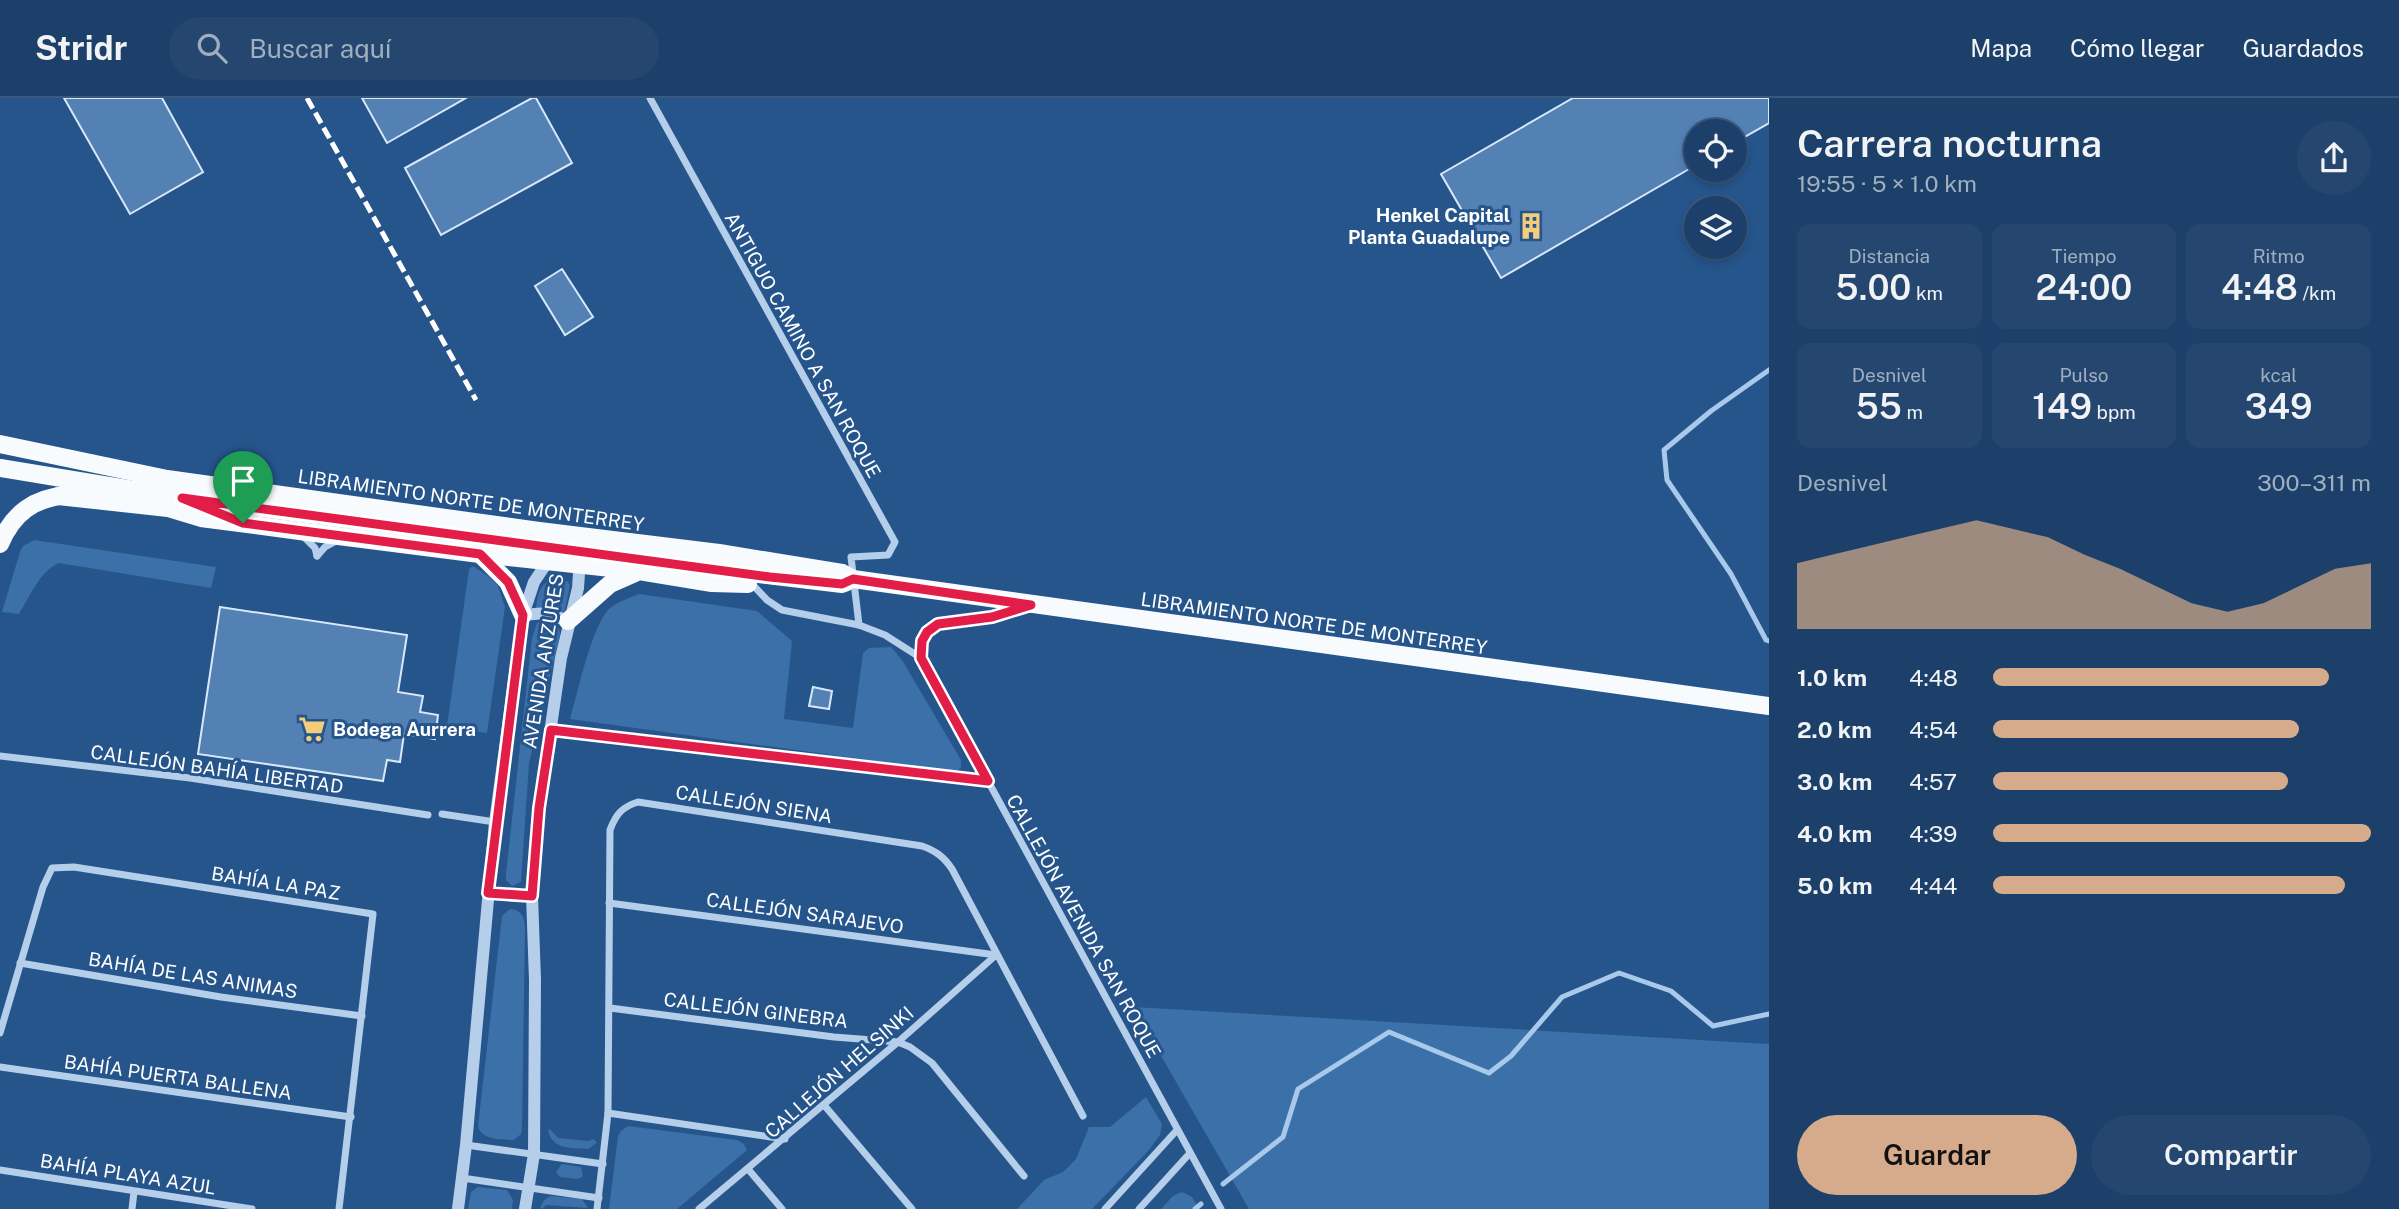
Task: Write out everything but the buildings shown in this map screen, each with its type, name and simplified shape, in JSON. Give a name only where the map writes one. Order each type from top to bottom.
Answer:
[{"type":"main road","name":"LIBRAMIENTO NORTE DE MONTERREY","points":[[0,444],[164,487],[182,498],[770,577],[848,582],[1031,605],[1769,706]]},
{"type":"main road","points":[[0,461],[28,462],[164,487]]},
{"type":"main road","name":"LIBRAMIENTO NORTE DE MONTERREY","points":[[0,468],[417,514],[719,553],[842,573],[848,582]]},
{"type":"main road","points":[[0,544],[22,510],[33,503],[58,496],[164,487]]},
{"type":"main road","points":[[58,496],[168,508],[201,518],[287,530],[639,571],[712,583],[820,588],[848,582]]},
{"type":"main road","points":[[182,498],[243,523]]},
{"type":"main road","points":[[417,514],[474,528],[535,536],[562,549],[571,543],[607,545],[702,558],[719,553]]},
{"type":"main road","points":[[480,554],[508,582],[523,615]]},
{"type":"main road","points":[[568,621],[610,584],[639,571]]},
{"type":"street","name":"ANTIGUO CAMINO A SAN ROQUE","points":[[650,98],[895,542],[888,555],[851,557],[848,582]]},
{"type":"street","name":"AVENIDA ANZURES","points":[[458,1209],[495,822],[523,615],[534,582],[547,562],[562,549],[574,558],[579,573],[578,587],[568,621],[539,808],[532,896],[535,980],[534,1154],[525,1209]]},
{"type":"street","points":[[848,582],[859,625]]},
{"type":"street","points":[[753,584],[767,600],[782,610],[859,625],[885,635],[921,658],[922,641],[927,632],[938,624],[992,617],[1031,605]]},
{"type":"street","points":[[523,615],[546,613],[568,621]]},
{"type":"street","name":"CALLEJÓN AVENIDA SAN ROQUE","points":[[921,658],[1221,1209]]},
{"type":"street","points":[[551,730],[988,781]]},
{"type":"street","name":"CALLEJÓN BAHÍA LIBERTAD","points":[[0,756],[191,778],[428,815]]},
{"type":"street","name":"CALLEJÓN SIENA","points":[[597,1209],[608,1113],[610,830],[615,816],[625,806],[638,802],[922,846],[935,851],[952,869],[1083,1116]]},
{"type":"street","points":[[442,814],[495,822]]},
{"type":"street","name":"BAHÍA LA PAZ","points":[[0,1033],[43,887],[52,868],[74,867],[373,914],[339,1209]]},
{"type":"street","points":[[488,893],[532,896]]},
{"type":"street","name":"CALLEJÓN SARAJEVO","points":[[609,903],[996,955]]},
{"type":"street","name":"CALLEJÓN HELSINKI","points":[[699,1209],[785,1139],[996,955]]},
{"type":"street","name":"BAHÍA DE LAS ANIMAS","points":[[20,963],[221,997],[362,1016]]},
{"type":"street","name":"CALLEJÓN GINEBRA","points":[[610,1008],[834,1037],[898,1042]]},
{"type":"street","points":[[898,1042],[932,1063],[1024,1176]]},
{"type":"street","name":"BAHÍA PUERTA BALLENA","points":[[0,1068],[351,1117]]},
{"type":"street","points":[[824,1105],[912,1209]]},
{"type":"street","points":[[608,1113],[785,1139]]},
{"type":"street","points":[[1105,1209],[1177,1130]]},
{"type":"street","points":[[466,1145],[603,1164]]},
{"type":"street","points":[[1139,1209],[1190,1153]]},
{"type":"street","points":[[748,1169],[782,1209]]},
{"type":"street","name":"BAHÍA PLAYA AZUL","points":[[0,1170],[231,1208],[252,1209]]},
{"type":"street","points":[[462,1178],[599,1198]]},
{"type":"street","points":[[132,1209],[134,1192]]},
{"type":"shaded area","points":[[34,540],[216,567],[211,588],[59,563],[40,578],[19,614],[2,612],[20,552],[23,546]]},
{"type":"shaded area","points":[[473,566],[498,586],[505,607],[487,733],[447,726],[469,569]]},
{"type":"shaded area","points":[[557,578],[570,585],[564,615],[551,606],[536,608],[543,585]]},
{"type":"shaded area","points":[[639,594],[757,611],[792,641],[784,719],[853,728],[863,653],[869,648],[891,647],[902,660],[961,760],[961,767],[956,772],[570,719],[591,645],[602,618],[612,607]]},
{"type":"shaded area","points":[[546,619],[556,624],[560,635],[529,763],[521,882],[512,886],[506,880],[506,874],[532,638],[537,623]]},
{"type":"shaded area","points":[[510,909],[518,911],[522,916],[525,930],[522,1128],[521,1134],[514,1140],[488,1137],[478,1126],[502,916]]},
{"type":"shaded area","points":[[1133,1007],[1769,1044],[1769,1209],[1249,1209]]},
{"type":"shaded area","points":[[1146,1097],[1162,1124],[1160,1135],[1092,1209],[1017,1209],[1044,1180],[1063,1172],[1076,1159],[1089,1127],[1110,1127]]},
{"type":"shaded area","points":[[628,1126],[737,1140],[744,1144],[747,1150],[677,1209],[609,1209],[618,1136]]},
{"type":"shaded area","points":[[550,1129],[558,1138],[589,1141],[593,1139],[597,1142],[589,1149],[564,1147],[554,1142],[548,1131]]},
{"type":"shaded area","points":[[562,1164],[581,1167],[583,1176],[578,1179],[560,1177],[556,1172]]},
{"type":"shaded area","points":[[478,1187],[507,1190],[513,1200],[512,1209],[468,1209],[471,1192]]},
{"type":"shaded area","points":[[1182,1192],[1192,1197],[1199,1209],[1161,1209],[1173,1196]]},
{"type":"shaded area","points":[[550,1196],[582,1199],[588,1208],[546,1205],[540,1208]]},
{"type":"waterway","points":[[1769,370],[1711,411],[1664,450],[1667,480],[1731,574],[1766,640],[1769,641]]},
{"type":"waterway","points":[[1223,1184],[1283,1137],[1298,1089],[1389,1032],[1489,1073],[1511,1056],[1562,997],[1619,973],[1671,991],[1713,1026],[1769,1014]]},
{"type":"waterway","points":[[1195,1209],[1201,1204]]},
{"type":"railway","points":[[307,98],[476,400]]},
{"type":"place","name":"Henkel Capital Planta Guadalupe","points":[[1531,226]]},
{"type":"place","name":"Bodega Aurrera","points":[[312,729]]},
{"type":"route","points":[[182,498],[770,577],[842,584],[853,579],[1031,605],[992,617],[938,624],[927,632],[922,641],[921,658],[988,781],[551,730],[539,808],[532,896],[488,893],[523,615],[508,582],[480,554],[243,523],[182,498]]}]
